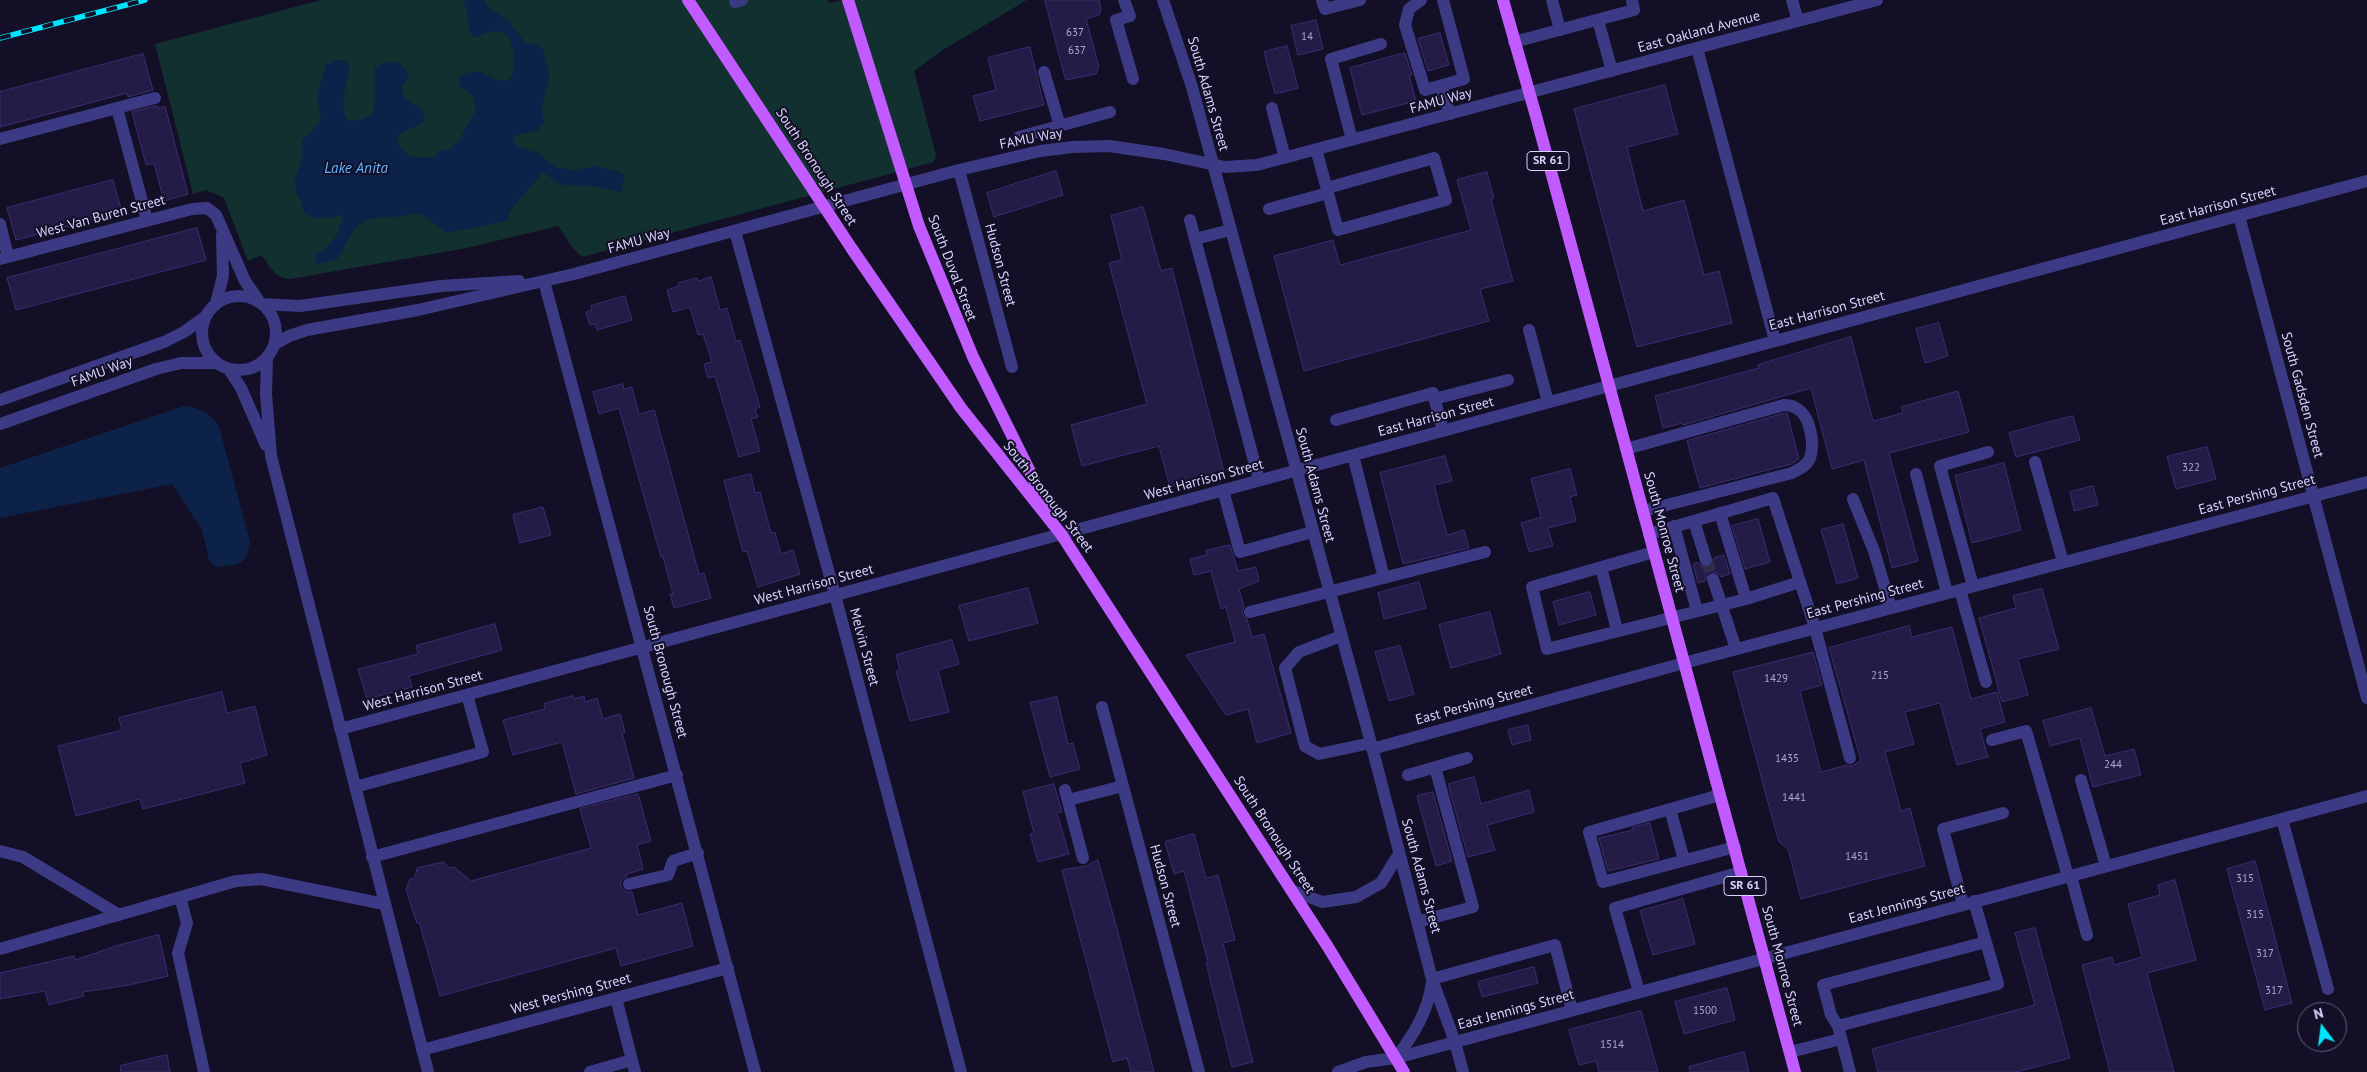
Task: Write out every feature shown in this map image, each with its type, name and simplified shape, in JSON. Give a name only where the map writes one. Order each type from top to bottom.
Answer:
[{"type":"main road","name":"South Bronough Street","points":[[688,0],[852,249],[961,408],[1061,534],[1291,890],[1404,1072]]},
{"type":"main road","name":"South Duval Street","points":[[848,0],[919,226],[945,295],[973,357],[1061,534]]},
{"type":"main road","name":"South Monroe Street","points":[[1502,0],[1742,872],[1795,1072]]},
{"type":"street","points":[[1124,0],[1130,16],[1116,20],[1133,79]]},
{"type":"street","name":"South Adams Street","points":[[1163,0],[1192,87],[1371,746],[1432,979],[1455,1042],[1463,1072]]},
{"type":"street","points":[[1322,0],[1325,9],[1360,0]]},
{"type":"street","points":[[1421,0],[1410,9],[1405,25],[1424,90],[1464,79],[1444,0]]},
{"type":"street","points":[[1552,0],[1560,30]]},
{"type":"street","points":[[1514,42],[1634,10],[1632,0]]},
{"type":"street","points":[[1792,0],[1798,21]]},
{"type":"street","name":"East Oakland Avenue","points":[[1529,93],[1872,1]]},
{"type":"street","points":[[1598,20],[1612,71]]},
{"type":"street","points":[[1352,140],[1331,60],[1381,44]]},
{"type":"street","points":[[1697,48],[1775,341]]},
{"type":"street","points":[[1044,72],[1060,126]]},
{"type":"street","points":[[1441,86],[1450,114]]},
{"type":"street","name":"FAMU Way","points":[[275,344],[289,336],[307,330],[418,310],[544,281],[959,170],[1040,152],[1073,147],[1109,146],[1148,151],[1212,165],[1240,168],[1285,158],[1529,93]]},
{"type":"street","points":[[0,139],[155,98]]},
{"type":"street","points":[[117,108],[147,220]]},
{"type":"street","points":[[1272,108],[1285,158]]},
{"type":"street","points":[[1019,137],[1110,112]]},
{"type":"street","points":[[1035,133],[1040,152]]},
{"type":"street","points":[[1269,209],[1328,190],[1434,158],[1446,200],[1338,230],[1328,190],[1316,149]]},
{"type":"street","name":"Hudson Street","points":[[959,170],[1012,367]]},
{"type":"street","name":"East Harrison Street","points":[[1295,471],[2367,181]]},
{"type":"street","name":"West Van Buren Street","points":[[4,257],[192,208],[202,207],[210,209],[216,215],[222,230]]},
{"type":"street","name":"South Gadsden Street","points":[[2238,216],[2367,698]]},
{"type":"street","points":[[1190,220],[1259,480]]},
{"type":"street","points":[[0,224],[4,257]]},
{"type":"street","points":[[222,230],[246,281],[275,322],[275,344],[267,358],[266,401],[271,456],[428,1072]]},
{"type":"street","points":[[216,303],[223,276],[222,230]]},
{"type":"street","points":[[1195,240],[1230,230]]},
{"type":"street","name":"Melvin Street","points":[[735,231],[835,595],[961,1072]]},
{"type":"street","name":"FAMU Way","points":[[0,400],[164,342],[205,318],[216,303],[230,296],[260,302],[300,306],[441,286],[544,281]]},
{"type":"street","name":"South Bronough Street","points":[[544,281],[755,1072]]},
{"type":"street","points":[[205,318],[202,326],[203,342],[206,350],[222,366],[246,399],[271,456]]},
{"type":"street","points":[[1529,330],[1548,402]]},
{"type":"street","name":"FAMU Way","points":[[0,424],[156,368],[181,364],[222,366],[236,370],[253,368],[267,358]]},
{"type":"street","points":[[1434,399],[1508,380]]},
{"type":"street","points":[[1336,420],[1433,393],[1443,431]]},
{"type":"street","points":[[1626,449],[1784,405],[1796,408],[1806,416],[1812,443],[1810,458],[1803,467],[1792,473],[1643,511]]},
{"type":"street","points":[[1973,586],[1940,466],[1988,452]]},
{"type":"street","points":[[1353,455],[1384,578]]},
{"type":"street","points":[[2035,462],[2063,562]]},
{"type":"street","name":"West Harrison Street","points":[[340,729],[1295,471]]},
{"type":"street","points":[[1916,474],[1947,593]]},
{"type":"street","name":"East Pershing Street","points":[[1341,636],[1299,652],[1285,668],[1305,746],[1319,754],[1371,746],[2367,482]]},
{"type":"street","points":[[1223,490],[1240,552],[1312,532]]},
{"type":"street","points":[[1649,534],[1773,498],[1815,628],[1850,758]]},
{"type":"street","points":[[1853,499],[1874,550],[1891,608]]},
{"type":"street","points":[[1720,513],[1746,599]]},
{"type":"street","points":[[1694,521],[1706,560]]},
{"type":"street","points":[[1674,526],[1697,611]]},
{"type":"street","points":[[1250,612],[1485,552]]},
{"type":"street","points":[[1654,552],[1532,587],[1547,649],[1671,616],[1746,599],[1800,582]]},
{"type":"street","points":[[1601,567],[1617,630]]},
{"type":"street","points":[[1713,579],[1736,649]]},
{"type":"street","points":[[1960,590],[1986,682]]},
{"type":"street","points":[[354,787],[483,752],[467,694]]},
{"type":"street","name":"Hudson Street","points":[[1102,707],[1199,1072]]},
{"type":"street","points":[[1992,740],[2026,731],[2087,935]]},
{"type":"street","points":[[1408,775],[1467,758]]},
{"type":"street","points":[[1417,922],[1473,907],[1435,767]]},
{"type":"street","points":[[372,857],[677,775]]},
{"type":"street","points":[[2081,780],[2106,866]]},
{"type":"street","points":[[1083,858],[1067,795],[1123,786]]},
{"type":"street","points":[[1720,795],[1589,832],[1603,882],[1735,847]]},
{"type":"street","name":"East Jennings Street","points":[[1338,1072],[1366,1062],[1396,1058],[2367,796]]},
{"type":"street","points":[[1670,809],[1684,860]]},
{"type":"street","points":[[1790,1052],[1840,1032],[1998,984],[1986,942],[1969,903],[1943,829],[2003,813]]},
{"type":"street","points":[[2282,819],[2328,989]]},
{"type":"street","points":[[0,851],[23,857],[118,915]]},
{"type":"street","points":[[629,884],[668,875],[673,861],[698,853]]},
{"type":"street","points":[[1291,890],[1322,902],[1356,897],[1381,883],[1399,854]]},
{"type":"street","points":[[1639,992],[1615,908],[1742,872]]},
{"type":"street","points":[[0,949],[236,881],[261,879],[384,904]]},
{"type":"street","points":[[180,897],[187,923],[178,953],[204,1072]]},
{"type":"street","points":[[1850,1072],[1840,1032],[1831,1015],[1823,985],[1986,942]]},
{"type":"street","points":[[1432,979],[1554,945],[1572,1010]]},
{"type":"street","name":"West Pershing Street","points":[[422,1050],[728,968]]},
{"type":"street","name":"South Adams Street","points":[[1396,1058],[1412,1037],[1424,1015],[1432,979]]},
{"type":"street","points":[[590,1072],[634,1066],[616,998]]},
{"type":"green space","points":[[321,0],[828,0],[829,3],[842,0],[1027,0],[943,50],[914,71],[936,155],[934,162],[582,257],[572,247],[558,226],[467,248],[290,279],[280,277],[270,268],[262,255],[248,261],[224,198],[206,190],[193,194],[155,44]]},
{"type":"water","name":"Lake Anita","points":[[462,0],[484,0],[489,8],[510,22],[525,43],[538,45],[543,49],[549,79],[542,108],[544,123],[538,130],[516,135],[513,141],[518,147],[538,153],[556,167],[575,170],[596,166],[617,171],[625,175],[621,192],[592,186],[564,185],[556,182],[543,172],[509,212],[508,221],[447,233],[427,217],[419,214],[369,219],[352,233],[337,259],[317,264],[314,255],[326,248],[334,239],[343,215],[318,218],[304,213],[296,192],[295,178],[302,160],[302,141],[318,124],[321,118],[317,96],[326,65],[336,60],[344,60],[349,65],[343,100],[343,107],[348,120],[360,120],[368,117],[373,111],[375,103],[375,68],[391,62],[405,68],[408,79],[402,85],[404,96],[412,103],[420,106],[425,117],[423,122],[400,134],[397,141],[407,154],[423,158],[435,157],[440,151],[450,149],[458,142],[476,110],[474,97],[459,86],[460,76],[469,72],[479,72],[504,81],[511,77],[513,72],[514,59],[509,38],[505,33],[494,31],[474,38],[469,29],[467,9]]},
{"type":"water","points":[[184,406],[204,412],[212,417],[219,426],[250,542],[246,556],[239,563],[215,567],[209,560],[202,530],[172,484],[0,518],[0,468]]},
{"type":"building","points":[[1045,0],[1099,0],[1101,9],[1099,15],[1086,19],[1099,67],[1096,74],[1066,80]]},
{"type":"building","points":[[1316,20],[1323,49],[1298,55],[1291,26]]},
{"type":"building","points":[[1440,33],[1449,65],[1428,71],[1418,39]]},
{"type":"building","points":[[1287,46],[1298,88],[1275,94],[1264,52]]},
{"type":"building","points":[[1030,47],[1044,105],[980,121],[973,96],[996,90],[988,58]]},
{"type":"building","points":[[1405,53],[1412,75],[1409,75],[1416,101],[1362,115],[1350,68]]},
{"type":"building","points":[[143,54],[153,90],[128,97],[127,93],[0,127],[0,92]]},
{"type":"building","points":[[1665,85],[1678,134],[1627,147],[1643,211],[1684,200],[1704,275],[1719,271],[1732,323],[1637,347],[1574,109]]},
{"type":"building","points":[[157,106],[157,108],[165,106],[188,194],[164,201],[154,163],[146,165],[132,112]]},
{"type":"building","points":[[1056,171],[1063,195],[994,217],[987,193]]},
{"type":"building","points":[[1487,172],[1494,198],[1491,199],[1513,281],[1480,289],[1489,321],[1304,371],[1274,256],[1333,240],[1340,265],[1471,230],[1457,180]]},
{"type":"building","points":[[113,180],[122,212],[16,240],[7,208]]},
{"type":"building","points":[[1143,207],[1161,271],[1172,268],[1224,472],[1170,487],[1159,446],[1082,466],[1071,425],[1147,404],[1109,263],[1122,260],[1111,216]]},
{"type":"building","points":[[197,228],[206,260],[16,310],[7,278]]},
{"type":"building","points":[[711,277],[720,310],[727,308],[736,341],[740,340],[760,407],[755,409],[758,417],[751,419],[760,451],[739,457],[715,376],[708,378],[704,364],[712,362],[703,334],[698,335],[690,307],[673,312],[667,290],[679,286],[678,283],[697,278],[698,281]]},
{"type":"building","points":[[625,296],[632,320],[597,330],[595,324],[590,325],[586,312],[592,310],[591,306]]},
{"type":"building","points":[[1939,323],[1948,356],[1925,363],[1916,329]]},
{"type":"building","points":[[1851,337],[1873,421],[1903,413],[1901,407],[1958,391],[1969,432],[1889,453],[1918,561],[1892,568],[1864,460],[1832,469],[1811,388],[1683,425],[1682,423],[1663,428],[1655,396],[1759,368],[1758,365]]},
{"type":"building","points":[[623,384],[624,389],[632,387],[639,414],[654,410],[699,574],[704,573],[711,598],[674,608],[670,594],[673,594],[663,557],[661,557],[619,408],[599,414],[593,392]]},
{"type":"building","points":[[1787,413],[1799,459],[1791,464],[1700,488],[1687,441]]},
{"type":"building","points":[[2073,416],[2080,440],[2016,457],[2009,433]]},
{"type":"building","points":[[2207,447],[2216,479],[2176,489],[2167,457]]},
{"type":"building","points":[[1445,456],[1452,481],[1434,485],[1447,535],[1464,530],[1469,548],[1403,564],[1380,473]]},
{"type":"building","points":[[2004,463],[2021,530],[1972,543],[1955,476]]},
{"type":"building","points":[[1570,469],[1577,495],[1570,497],[1576,521],[1548,528],[1553,546],[1529,552],[1521,523],[1541,517],[1531,479]]},
{"type":"building","points":[[751,474],[755,493],[760,492],[771,533],[775,532],[781,554],[793,550],[800,574],[758,587],[747,551],[743,552],[724,481]]},
{"type":"building","points":[[2093,486],[2098,505],[2074,511],[2070,492]]},
{"type":"building","points":[[543,507],[551,535],[520,543],[513,515]]},
{"type":"building","points":[[1758,519],[1770,562],[1745,569],[1732,526]]},
{"type":"building","points":[[1843,524],[1858,578],[1837,584],[1821,530]]},
{"type":"building","points":[[1230,545],[1238,571],[1256,567],[1259,581],[1239,589],[1244,607],[1242,614],[1247,619],[1252,637],[1264,634],[1291,733],[1257,743],[1248,709],[1226,715],[1186,655],[1235,642],[1226,607],[1221,609],[1211,571],[1194,575],[1190,559],[1207,555],[1206,551]]},
{"type":"building","points":[[1724,555],[1730,574],[1721,577],[1718,573],[1711,571],[1707,574],[1705,581],[1698,583],[1693,564],[1698,562],[1701,566],[1708,568],[1712,565],[1714,558]]},
{"type":"building","points":[[1419,582],[1426,608],[1384,619],[1378,593]]},
{"type":"building","points":[[1028,588],[1038,623],[969,641],[959,606]]},
{"type":"building","points":[[2042,589],[2059,649],[2018,659],[2028,695],[2002,702],[1979,618],[2016,608],[2013,596]]},
{"type":"building","points":[[1590,592],[1596,615],[1559,625],[1553,602]]},
{"type":"building","points":[[1490,612],[1501,654],[1451,668],[1439,625]]},
{"type":"building","points":[[495,624],[502,650],[409,676],[412,687],[367,699],[358,669],[418,654],[416,646]]},
{"type":"building","points":[[1909,626],[1912,637],[1952,627],[1971,699],[1997,692],[2005,722],[1980,729],[1988,757],[1957,765],[1940,703],[1905,712],[1914,744],[1885,752],[1901,811],[1910,808],[1925,866],[1801,899],[1788,849],[1779,842],[1733,672],[1813,652],[1822,685],[1800,691],[1821,772],[1847,765],[1852,766],[1861,761],[1829,648]]},
{"type":"building","points":[[952,640],[959,664],[938,670],[949,712],[910,721],[896,671],[900,670],[896,655]]},
{"type":"building","points":[[1400,646],[1414,694],[1389,701],[1375,652]]},
{"type":"building","points":[[222,692],[227,713],[255,706],[267,755],[240,763],[245,783],[143,809],[140,799],[76,816],[58,746],[122,730],[119,718]]},
{"type":"building","points":[[573,696],[574,699],[584,696],[585,702],[597,698],[603,719],[620,714],[625,732],[622,733],[634,778],[576,794],[562,742],[513,755],[503,720],[545,709],[544,704]]},
{"type":"building","points":[[1057,697],[1068,744],[1073,743],[1080,769],[1050,777],[1030,703]]},
{"type":"building","points":[[2091,708],[2105,756],[2134,749],[2141,775],[2093,787],[2080,738],[2050,746],[2043,721]]},
{"type":"building","points":[[1528,725],[1531,740],[1512,745],[1508,730]]},
{"type":"building","points":[[1474,777],[1481,804],[1529,790],[1534,812],[1487,825],[1495,850],[1468,857],[1449,784]]},
{"type":"building","points":[[1054,784],[1062,812],[1057,813],[1069,854],[1038,862],[1030,834],[1034,833],[1023,792]]},
{"type":"building","points":[[1433,792],[1452,861],[1436,866],[1417,796]]},
{"type":"building","points":[[638,794],[651,841],[637,845],[643,869],[627,874],[621,881],[621,886],[626,892],[632,892],[638,915],[682,903],[693,946],[621,966],[616,948],[440,996],[419,922],[417,923],[406,890],[410,879],[415,878],[417,868],[443,862],[450,868],[454,867],[471,881],[591,848],[580,809]]},
{"type":"building","points":[[1650,823],[1659,859],[1608,871],[1599,838],[1633,830],[1632,828]]},
{"type":"building","points":[[1194,834],[1206,878],[1218,875],[1235,940],[1223,943],[1253,1062],[1232,1067],[1206,963],[1208,962],[1184,871],[1174,874],[1165,842]]},
{"type":"building","points":[[1098,860],[1154,1072],[1131,1072],[1127,1058],[1113,1062],[1062,870],[1086,866]]},
{"type":"building","points":[[2255,861],[2292,1003],[2265,1010],[2227,869]]},
{"type":"building","points":[[2175,880],[2196,960],[2147,973],[2174,1072],[2110,1072],[2082,965],[2112,957],[2114,965],[2142,957],[2128,904],[2160,895],[2158,885]]},
{"type":"building","points":[[1683,899],[1695,944],[1653,955],[1640,911]]},
{"type":"building","points":[[2035,928],[2070,1058],[2016,1072],[1878,1072],[1872,1049],[2035,1005],[2015,933]]},
{"type":"building","points":[[159,935],[168,976],[129,985],[83,992],[84,996],[49,1005],[45,991],[0,999],[0,973],[74,956],[75,960],[119,945]]},
{"type":"building","points":[[1534,967],[1538,983],[1482,997],[1478,982]]},
{"type":"building","points":[[1727,988],[1735,1020],[1684,1034],[1675,1002]]},
{"type":"building","points":[[1641,1011],[1658,1072],[1599,1072],[1596,1061],[1579,1065],[1569,1030]]},
{"type":"building","points":[[1744,1052],[1749,1072],[1690,1072],[1689,1067]]},
{"type":"building","points":[[167,1055],[170,1072],[121,1072],[120,1066]]},
{"type":"tunnel","points":[[1706,560],[1713,579]]},
{"type":"railway","points":[[0,38],[145,0]]}]
